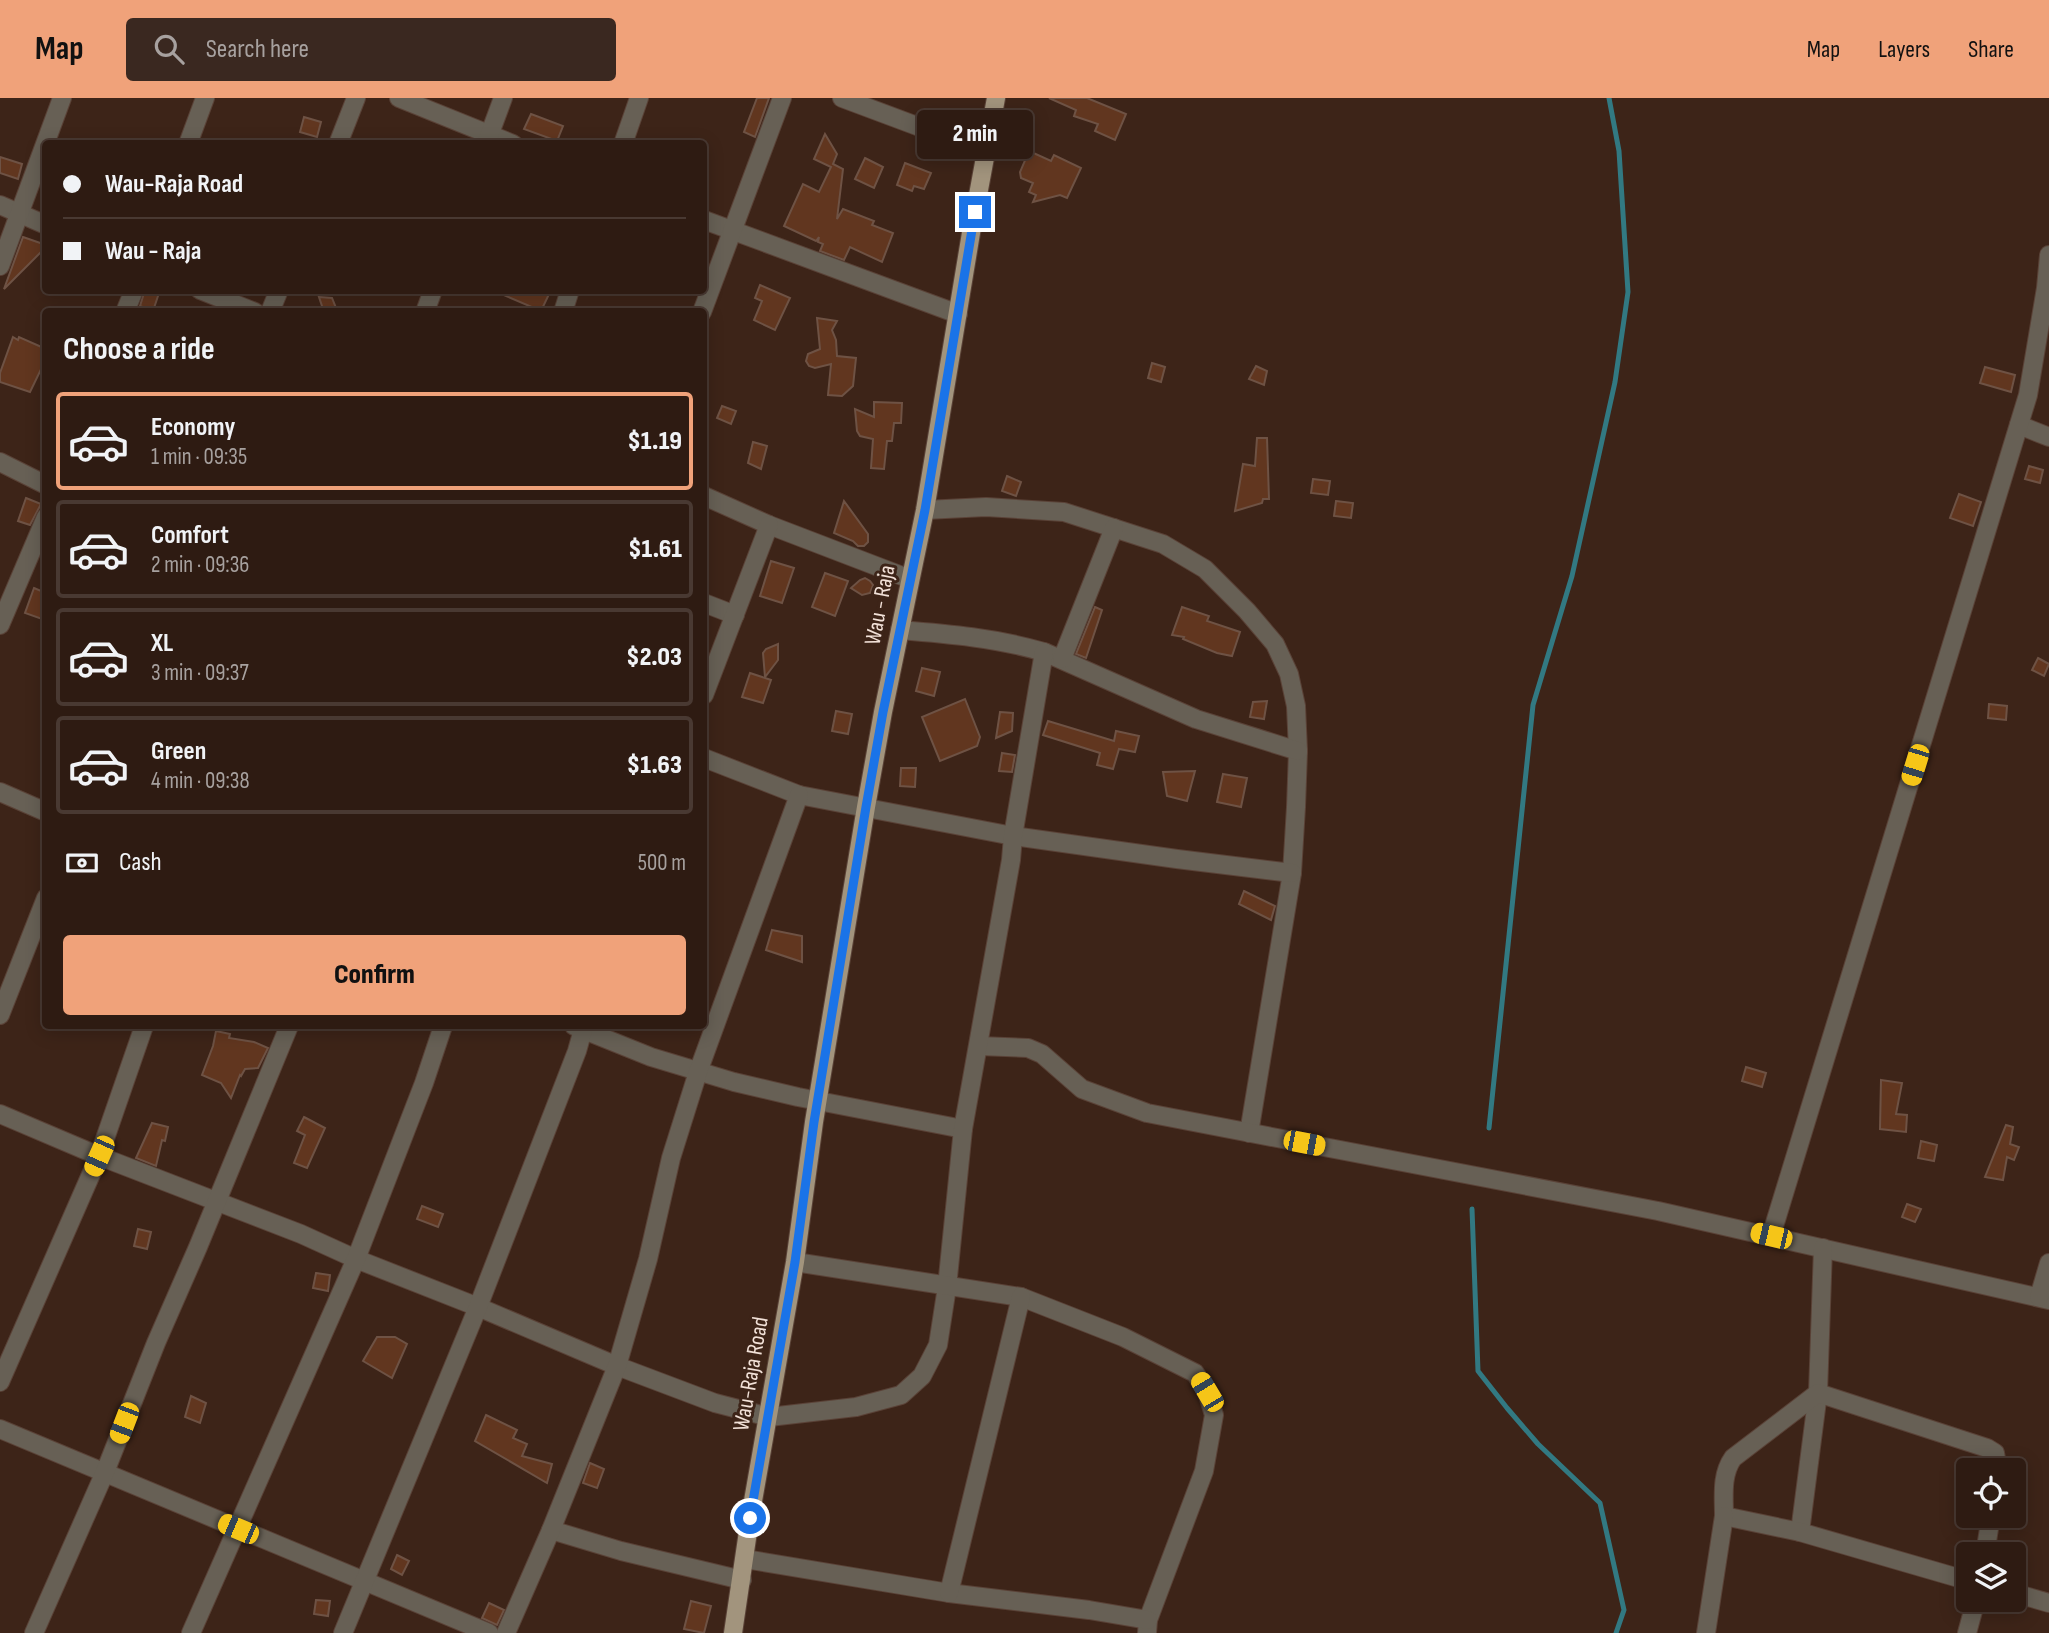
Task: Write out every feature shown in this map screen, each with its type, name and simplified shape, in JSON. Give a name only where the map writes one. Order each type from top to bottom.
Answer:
[{"type":"main road","name":"Wau - Raja","points":[[814,1122],[866,807],[925,510],[996,98]]},
{"type":"main road","name":"Wau-Raja Road","points":[[733,1633],[750,1518],[795,1262],[814,1122]]},
{"type":"street","points":[[46,140],[62,98]]},
{"type":"street","points":[[189,140],[205,98]]},
{"type":"street","points":[[340,140],[356,98]]},
{"type":"street","points":[[399,98],[488,139],[503,98]]},
{"type":"street","points":[[624,140],[639,98]]},
{"type":"street","points":[[703,308],[782,98]]},
{"type":"street","points":[[842,98],[986,148]]},
{"type":"street","points":[[0,266],[42,151]]},
{"type":"street","points":[[0,205],[42,223]]},
{"type":"street","points":[[707,221],[958,314]]},
{"type":"street","points":[[1771,1236],[2028,395],[2049,255]]},
{"type":"street","points":[[210,294],[245,308]]},
{"type":"street","points":[[2019,425],[2049,437]]},
{"type":"street","points":[[0,463],[42,483]]},
{"type":"street","points":[[707,497],[769,525],[910,579]]},
{"type":"street","points":[[925,510],[986,507],[1064,512],[1163,544],[1205,569],[1275,644],[1289,674],[1296,706],[1298,751],[1292,873],[1249,1133]]},
{"type":"street","points":[[707,687],[769,525]]},
{"type":"street","points":[[0,625],[42,526]]},
{"type":"street","points":[[1062,659],[1114,528]]},
{"type":"street","points":[[707,604],[735,615]]},
{"type":"street","points":[[900,630],[971,636],[1044,652],[1195,719],[1298,751]]},
{"type":"street","points":[[0,1114],[99,1156],[301,1234],[617,1366],[715,1403],[769,1417],[856,1407],[901,1395],[922,1376],[938,1345],[947,1287],[963,1129],[1011,860],[1044,652]]},
{"type":"street","points":[[707,759],[799,794],[1013,836],[1292,873]]},
{"type":"street","points":[[0,792],[42,810]]},
{"type":"street","points":[[506,1633],[617,1366],[648,1259],[671,1158],[698,1072],[799,794]]},
{"type":"street","points":[[0,1015],[42,908]]},
{"type":"street","points":[[0,1382],[99,1156],[143,1029]]},
{"type":"street","points":[[34,1633],[105,1472],[156,1342],[288,1029]]},
{"type":"street","points":[[191,1633],[356,1259],[442,1029]]},
{"type":"street","points":[[343,1633],[478,1307],[578,1051],[580,1029]]},
{"type":"street","points":[[585,1029],[651,1057],[698,1072],[818,1101],[963,1129]]},
{"type":"street","points":[[979,1046],[1028,1048],[1042,1054],[1082,1089],[1147,1113],[1658,1211],[2044,1299],[2049,1263]]},
{"type":"street","points":[[1800,1532],[1818,1393],[1823,1248]]},
{"type":"street","points":[[745,1559],[949,1593],[1089,1610],[1147,1626],[1204,1471],[1214,1415],[1207,1392],[1195,1373],[1124,1337],[1021,1297],[795,1262]]},
{"type":"street","points":[[949,1593],[1021,1297]]},
{"type":"street","points":[[1818,1393],[1987,1448],[1994,1453],[1995,1458]]},
{"type":"street","points":[[1706,1633],[1724,1516],[1727,1467],[1733,1458],[1818,1393]]},
{"type":"street","points":[[0,1429],[489,1633]]},
{"type":"street","points":[[1724,1516],[1800,1532],[1956,1577]]},
{"type":"street","points":[[551,1530],[621,1551],[742,1580]]},
{"type":"street","points":[[2026,1596],[2049,1603]]},
{"type":"street","points":[[1968,1633],[1973,1612]]},
{"type":"building","points":[[757,98],[769,98],[755,137],[744,132]]},
{"type":"building","points":[[1049,98],[1087,98],[1126,114],[1115,140],[1095,131],[1098,124],[1074,116],[1076,110]]},
{"type":"building","points":[[531,114],[563,126],[557,140],[524,129]]},
{"type":"building","points":[[304,117],[321,122],[317,137],[300,132]]},
{"type":"building","points":[[825,134],[837,154],[833,164],[843,169],[837,219],[843,209],[874,221],[872,225],[893,233],[882,262],[850,247],[844,260],[820,251],[823,244],[818,242],[819,237],[816,241],[784,226],[803,184],[819,192],[831,167],[814,159]]},
{"type":"building","points":[[1029,151],[1051,161],[1054,155],[1081,168],[1067,198],[1060,195],[1033,202],[1036,195],[1029,192],[1033,183],[1021,178],[1020,172]]},
{"type":"building","points":[[0,157],[22,164],[18,179],[0,173]]},
{"type":"building","points":[[865,158],[883,167],[874,188],[855,179]]},
{"type":"building","points":[[905,163],[931,173],[924,189],[914,186],[912,191],[897,185]]},
{"type":"building","points":[[23,237],[42,244],[42,251],[4,289]]},
{"type":"building","points":[[760,285],[790,298],[775,330],[754,320],[762,301],[755,298]]},
{"type":"building","points":[[144,294],[159,294],[154,308],[140,306]]},
{"type":"building","points":[[501,294],[549,294],[542,308],[534,308]]},
{"type":"building","points":[[319,297],[332,298],[336,308],[323,308]]},
{"type":"building","points":[[817,318],[837,321],[832,330],[837,356],[856,358],[853,386],[842,396],[828,395],[831,364],[815,368],[809,366],[806,361],[808,354],[820,349]]},
{"type":"building","points":[[13,337],[42,347],[42,367],[30,392],[0,382],[0,373]]},
{"type":"building","points":[[1152,363],[1165,367],[1161,382],[1148,378]]},
{"type":"building","points":[[1256,366],[1267,371],[1264,385],[1249,379]]},
{"type":"building","points":[[1985,367],[2015,375],[2011,392],[1980,383]]},
{"type":"building","points":[[874,402],[902,403],[901,423],[894,423],[892,441],[887,441],[884,469],[871,468],[873,439],[860,436],[857,431],[855,409],[874,417]]},
{"type":"building","points":[[722,406],[736,411],[731,424],[717,418]]},
{"type":"building","points":[[1257,438],[1267,438],[1269,499],[1235,511],[1243,464],[1255,466]]},
{"type":"building","points":[[753,442],[767,446],[761,469],[748,463]]},
{"type":"building","points":[[2029,466],[2043,470],[2040,483],[2025,479]]},
{"type":"building","points":[[1007,476],[1021,482],[1016,496],[1002,491]]},
{"type":"building","points":[[1313,479],[1330,481],[1328,495],[1311,493]]},
{"type":"building","points":[[1959,494],[1981,502],[1973,526],[1950,518]]},
{"type":"building","points":[[26,498],[41,504],[30,525],[18,521]]},
{"type":"building","points":[[844,501],[868,534],[868,542],[864,546],[858,546],[834,533]]},
{"type":"building","points":[[1336,501],[1353,503],[1351,518],[1334,516]]},
{"type":"building","points":[[771,561],[794,568],[782,603],[760,596]]},
{"type":"building","points":[[825,573],[848,581],[835,616],[812,607]]},
{"type":"building","points":[[865,578],[873,585],[870,593],[862,595],[851,588]]},
{"type":"building","points":[[34,588],[42,591],[42,619],[25,613]]},
{"type":"building","points":[[1095,607],[1102,610],[1086,658],[1076,654]]},
{"type":"building","points":[[1182,607],[1209,616],[1207,621],[1240,632],[1232,656],[1217,653],[1183,639],[1184,637],[1172,635]]},
{"type":"building","points":[[778,644],[778,660],[765,677],[763,653]]},
{"type":"building","points":[[2038,658],[2049,664],[2044,676],[2032,670]]},
{"type":"building","points":[[922,668],[940,672],[934,696],[916,691]]},
{"type":"building","points":[[750,673],[771,680],[763,703],[742,697]]},
{"type":"building","points":[[965,699],[980,737],[977,746],[940,761],[922,717]]},
{"type":"building","points":[[1267,701],[1264,719],[1250,717],[1253,702]]},
{"type":"building","points":[[1989,704],[2007,706],[2006,720],[1988,718]]},
{"type":"building","points":[[836,711],[852,714],[848,734],[832,731]]},
{"type":"building","points":[[1000,712],[1013,713],[1012,731],[996,738]]},
{"type":"building","points":[[1048,721],[1114,741],[1116,731],[1139,736],[1135,752],[1119,749],[1113,769],[1097,765],[1100,753],[1043,735]]},
{"type":"building","points":[[1002,753],[1015,755],[1012,772],[999,771]]},
{"type":"building","points":[[901,768],[916,768],[915,787],[900,786]]},
{"type":"building","points":[[1195,771],[1187,801],[1167,796],[1163,772]]},
{"type":"building","points":[[1223,774],[1247,778],[1241,807],[1217,802]]},
{"type":"building","points":[[1244,891],[1275,906],[1271,920],[1239,904]]},
{"type":"building","points":[[772,930],[802,936],[802,962],[766,950]]},
{"type":"building","points":[[216,1031],[230,1034],[229,1038],[254,1042],[268,1048],[258,1068],[245,1069],[240,1075],[231,1098],[221,1083],[202,1075]]},
{"type":"building","points":[[1746,1067],[1766,1073],[1762,1087],[1742,1081]]},
{"type":"building","points":[[1881,1080],[1902,1083],[1896,1114],[1907,1115],[1906,1132],[1880,1129]]},
{"type":"building","points":[[304,1117],[325,1128],[307,1168],[294,1163],[305,1135],[297,1131]]},
{"type":"building","points":[[152,1123],[168,1127],[156,1166],[136,1158]]},
{"type":"building","points":[[2006,1125],[2013,1127],[2010,1144],[2019,1147],[2014,1160],[2007,1157],[2003,1180],[1985,1177]]},
{"type":"building","points":[[1921,1141],[1937,1145],[1934,1161],[1918,1158]]},
{"type":"building","points":[[1907,1204],[1921,1209],[1915,1222],[1902,1217]]},
{"type":"building","points":[[422,1206],[443,1214],[438,1227],[417,1219]]},
{"type":"building","points":[[138,1229],[151,1232],[147,1249],[134,1246]]},
{"type":"building","points":[[316,1273],[330,1275],[328,1291],[313,1288]]},
{"type":"building","points":[[377,1337],[395,1337],[407,1344],[392,1378],[363,1361]]},
{"type":"building","points":[[191,1396],[206,1403],[200,1423],[185,1417]]},
{"type":"building","points":[[486,1415],[517,1430],[513,1438],[527,1444],[522,1456],[552,1464],[547,1483],[475,1441]]},
{"type":"building","points":[[590,1463],[604,1469],[597,1488],[583,1483]]},
{"type":"building","points":[[397,1555],[409,1561],[402,1575],[391,1569]]},
{"type":"building","points":[[316,1600],[330,1601],[328,1616],[314,1614]]},
{"type":"building","points":[[691,1601],[711,1606],[704,1633],[684,1629]]},
{"type":"building","points":[[489,1603],[504,1610],[497,1625],[482,1618]]},
{"type":"waterway","points":[[1489,1128],[1533,705],[1572,576],[1615,382],[1628,292],[1619,151],[1609,98]]},
{"type":"waterway","points":[[1472,1209],[1478,1371],[1538,1444],[1600,1503],[1624,1610],[1616,1633]]},
{"type":"route","points":[[750,1518],[795,1262],[814,1122],[866,807],[925,510],[975,212]]}]
